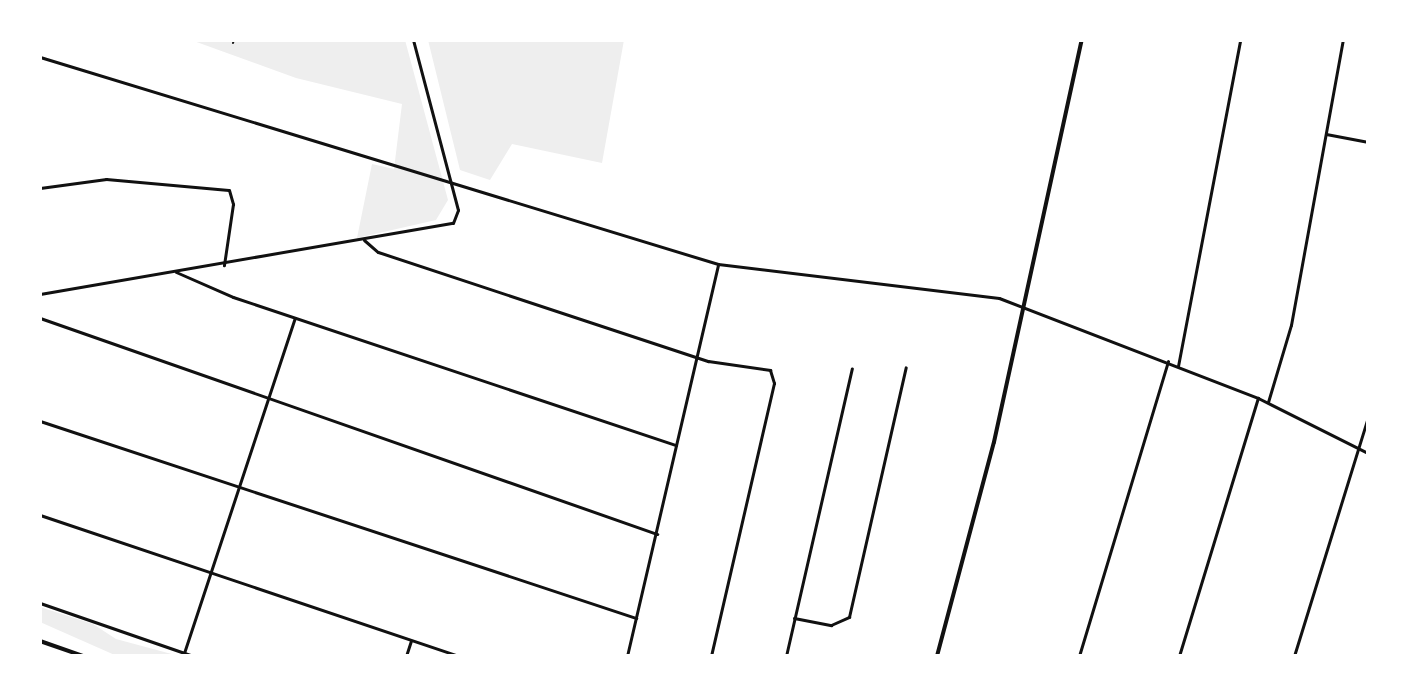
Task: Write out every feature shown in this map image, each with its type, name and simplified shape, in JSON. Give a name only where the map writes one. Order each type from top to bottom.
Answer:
[{"type":"street","points":[[40,294],[224,265],[453,223],[458,210],[413,40]]},
{"type":"street","points":[[937,656],[1025,306],[1082,40]]},
{"type":"street","points":[[1178,366],[1240,40]]},
{"type":"street","points":[[1268,402],[1291,325],[1343,40]]},
{"type":"street","points":[[40,57],[450,179],[718,264],[999,298],[1268,402],[1368,453]]},
{"type":"street","points":[[1326,134],[1368,142]]},
{"type":"street","points":[[40,188],[106,179],[229,190],[233,204],[224,265]]},
{"type":"street","points":[[364,240],[378,252],[696,357],[770,370],[774,383],[711,656]]},
{"type":"street","points":[[627,656],[718,264]]},
{"type":"street","points":[[176,272],[295,317],[676,445]]},
{"type":"street","points":[[184,654],[295,317]]},
{"type":"street","points":[[40,318],[268,401],[657,534]]},
{"type":"street","points":[[1079,656],[1168,361]]},
{"type":"street","points":[[794,618],[831,625],[847,622],[906,367]]},
{"type":"street","points":[[786,656],[852,368]]},
{"type":"street","points":[[1186,656],[1179,655],[1258,398]]},
{"type":"street","points":[[1294,656],[1368,417]]},
{"type":"street","points":[[40,421],[636,618]]},
{"type":"street","points":[[40,515],[460,656]]},
{"type":"street","points":[[40,603],[193,656]]},
{"type":"street","points":[[406,656],[411,640]]},
{"type":"street","points":[[40,641],[83,656]]},
{"type":"shaded area","points":[[191,40],[405,40],[448,200],[436,220],[357,238],[372,164],[394,169],[402,104],[296,78]]},
{"type":"shaded area","points":[[428,40],[624,40],[602,163],[512,144],[490,180],[460,170]]},
{"type":"shaded area","points":[[40,607],[93,624],[116,639],[179,656],[117,656],[40,622]]}]
